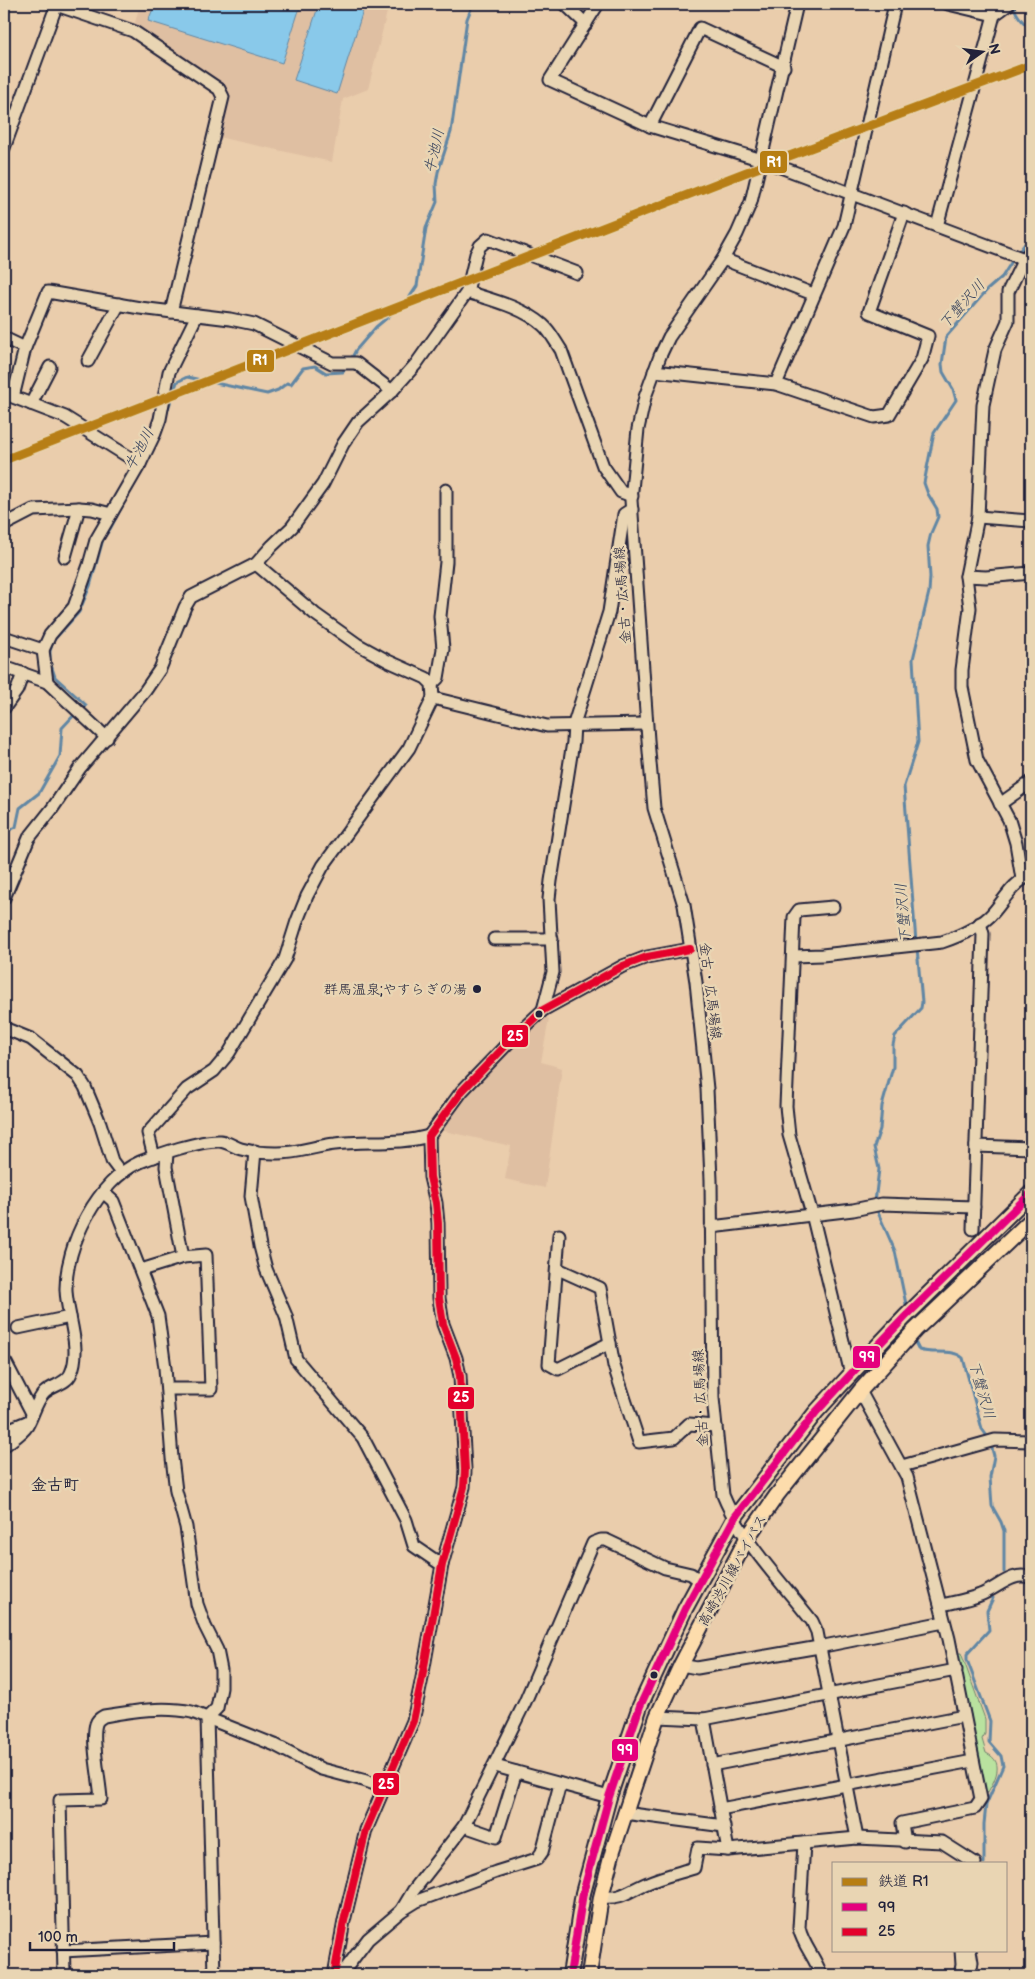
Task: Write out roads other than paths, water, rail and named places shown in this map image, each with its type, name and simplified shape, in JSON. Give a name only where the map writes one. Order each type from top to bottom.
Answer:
[{"type":"main road","name":"高崎渋川線バイパス","points":[[570,1975],[583,1893],[609,1797],[640,1706],[685,1609],[735,1517],[816,1412],[905,1317],[1031,1193]]},
{"type":"main road","name":"高崎渋川線バイパス","points":[[589,1975],[601,1898],[624,1812],[657,1717],[681,1665],[747,1538],[777,1495],[860,1391],[914,1330],[1031,1220]]},
{"type":"street","points":[[4,148],[57,4],[133,32],[219,89],[223,97],[172,312]]},
{"type":"street","points":[[565,4],[586,24]]},
{"type":"street","points":[[598,4],[550,80],[650,126],[762,160],[937,226],[1028,255],[1008,292],[1008,321],[995,350],[983,406],[978,518],[966,576],[970,608],[962,670],[962,687],[977,760],[1013,831],[1027,877],[1013,887],[990,916],[970,932],[942,942],[822,955],[793,956]]},
{"type":"street","points":[[543,1010],[553,972],[549,899],[573,742],[574,724],[609,612],[624,514],[632,502],[638,429],[645,397],[669,337],[723,259],[737,234],[751,202],[784,67],[797,4]]},
{"type":"street","points":[[776,384],[844,226],[895,4]]},
{"type":"street","points":[[948,4],[994,15]]},
{"type":"street","points":[[937,226],[994,15],[1009,4]]},
{"type":"street","points":[[650,126],[700,28],[784,67]]},
{"type":"street","points":[[654,371],[776,384],[874,417],[890,415],[922,360],[928,336],[869,312],[904,213]]},
{"type":"street","points":[[4,898],[29,838],[52,809],[80,768],[145,691],[160,669],[185,607],[191,597],[256,564],[292,528],[323,484],[358,422],[392,391],[416,364],[467,292],[476,254],[480,246],[488,239],[577,273]]},
{"type":"street","points":[[723,259],[814,294]]},
{"type":"street","points":[[140,464],[65,417],[13,397],[25,348],[48,292],[254,324],[332,363],[356,363],[392,391]]},
{"type":"street","points":[[467,292],[530,316],[543,325],[552,335],[561,350],[583,409],[593,443],[603,466],[621,492],[632,502]]},
{"type":"street","points":[[88,361],[118,304]]},
{"type":"street","points":[[47,682],[43,650],[50,635],[74,607],[96,540],[140,464],[160,419],[169,372],[174,358],[196,315]]},
{"type":"street","points":[[4,338],[25,348]]},
{"type":"street","points":[[31,404],[50,367]]},
{"type":"street","points":[[432,684],[438,678],[443,650],[440,616],[446,562],[446,490]]},
{"type":"street","name":"金古・広馬場線","points":[[632,502],[646,724],[654,808],[684,905],[696,982],[707,1089],[710,1131],[712,1398],[723,1495],[747,1538],[812,1621],[817,1632],[858,1838]]},
{"type":"street","points":[[4,524],[33,510],[79,508],[111,514]]},
{"type":"street","points":[[65,557],[79,508]]},
{"type":"street","points":[[978,518],[1031,521]]},
{"type":"street","points":[[154,1157],[148,1133],[186,1089],[214,1071],[229,1053],[286,959],[297,921],[307,896],[323,866],[410,748],[433,698],[432,684],[426,678],[388,661],[357,644],[315,614],[256,564]]},
{"type":"street","points":[[966,576],[986,577],[1031,573]]},
{"type":"street","points":[[4,637],[43,650]]},
{"type":"street","points":[[4,667],[47,682],[107,738]]},
{"type":"street","points":[[4,708],[17,690],[23,673]]},
{"type":"street","points":[[433,698],[547,726],[646,724]]},
{"type":"street","points":[[1000,804],[1031,782]]},
{"type":"street","points":[[833,907],[799,910],[796,912],[786,1087],[786,1122],[812,1214],[851,1374]]},
{"type":"street","points":[[973,1229],[983,934],[980,923]]},
{"type":"street","points":[[494,938],[552,939]]},
{"type":"street","points":[[334,1975],[344,1921],[366,1830],[413,1721],[442,1565],[464,1487],[465,1470],[460,1376],[456,1358],[443,1324],[439,1298],[438,1223],[430,1176],[429,1136],[462,1091],[543,1010],[623,966],[647,958],[690,949]]},
{"type":"street","points":[[4,1028],[31,1040],[78,1076],[100,1123],[112,1161],[121,1173]]},
{"type":"street","points":[[4,1446],[26,1428],[45,1392],[65,1381],[71,1374],[74,1353],[66,1291],[67,1268],[78,1230],[104,1193],[121,1173],[138,1163],[154,1157],[192,1146],[222,1141],[241,1149],[276,1154],[335,1144],[411,1141],[429,1136]]},
{"type":"street","points":[[976,1146],[1031,1148]]},
{"type":"street","points":[[255,1151],[251,1196],[260,1246],[266,1269],[286,1316],[296,1359],[363,1438],[406,1520],[414,1546],[442,1565]]},
{"type":"street","points":[[167,1153],[166,1167],[183,1257]]},
{"type":"street","points":[[104,1193],[113,1201],[158,1316],[176,1491],[186,1527],[198,1604],[205,1626],[218,1650],[221,1670],[221,1688],[217,1708],[206,1718],[214,1975]]},
{"type":"street","points":[[711,1227],[853,1210],[882,1204],[974,1207]]},
{"type":"street","points":[[559,1235],[558,1269],[548,1364],[558,1369],[610,1343]]},
{"type":"street","points":[[141,1270],[183,1257],[206,1255],[212,1389],[167,1389]]},
{"type":"street","points":[[558,1269],[600,1288],[614,1366],[640,1442],[674,1438],[689,1424],[716,1426]]},
{"type":"street","points":[[18,1328],[70,1317]]},
{"type":"street","points":[[6,1363],[31,1417]]},
{"type":"street","points":[[860,1391],[902,1466],[909,1485],[949,1639],[981,1799],[975,1808],[902,1823],[905,1842]]},
{"type":"street","points":[[4,1421],[7,1430],[31,1417]]},
{"type":"street","points":[[902,1466],[995,1440],[1031,1441]]},
{"type":"street","points":[[401,1911],[413,1890],[464,1826],[495,1766],[542,1666],[594,1543],[606,1540],[665,1568],[691,1574],[700,1581]]},
{"type":"street","points":[[941,1605],[979,1596],[1008,1580],[1024,1575],[1031,1578]]},
{"type":"street","points":[[681,1665],[697,1668],[819,1647],[944,1622]]},
{"type":"street","points":[[657,1717],[704,1719],[956,1670]]},
{"type":"street","points":[[64,1975],[60,1800],[101,1799],[95,1736],[96,1724],[104,1716],[138,1710],[179,1709],[192,1712],[275,1745],[320,1769],[363,1780],[383,1788]]},
{"type":"street","points":[[712,1765],[964,1716]]},
{"type":"street","points":[[704,1719],[728,1850]]},
{"type":"street","points":[[720,1809],[974,1761]]},
{"type":"street","points":[[495,1766],[609,1797]]},
{"type":"street","points":[[464,1826],[496,1837],[516,1772]]},
{"type":"street","points":[[342,1975],[368,1939],[401,1911],[417,1901],[537,1859],[542,1852],[560,1784]]},
{"type":"street","points":[[624,1812],[724,1826]]},
{"type":"street","points":[[601,1898],[614,1898],[645,1884],[694,1868],[698,1848],[728,1850],[858,1838],[905,1842],[942,1842],[973,1862]]},
{"type":"street","points":[[804,1843],[799,1928],[802,1940],[816,1962],[821,1975]]},
{"type":"street","points":[[63,1950],[213,1943]]},
{"type":"street","points":[[960,1975],[962,1965],[961,1952]]},
{"type":"street","points":[[970,1952],[972,1962],[970,1975]]},
{"type":"water","points":[[155,4],[301,4],[282,63],[148,21]]},
{"type":"water","points":[[319,4],[365,4],[337,94],[294,80]]},
{"type":"waterway","name":"牛池川","points":[[350,361],[356,350],[376,327],[407,301],[417,286],[426,228],[437,202],[436,184],[438,172],[451,132],[467,19],[473,4]]},
{"type":"waterway","name":"下蟹沢川","points":[[1014,4],[1016,12],[1025,24],[1031,23]]},
{"type":"waterway","name":"下蟹沢川","points":[[1018,253],[1031,236]]},
{"type":"waterway","name":"下蟹沢川","points":[[916,942],[904,786],[918,742],[913,659],[929,592],[928,546],[938,517],[937,509],[924,483],[934,433],[956,400],[953,389],[943,372],[942,364],[946,337],[987,290],[1002,277],[1014,258]]},
{"type":"waterway","name":"牛池川","points":[[159,436],[177,382],[187,377],[267,394],[278,390],[287,383],[291,384],[303,368],[315,366],[326,373],[343,372],[347,366]]},
{"type":"waterway","name":"牛池川","points":[[81,709],[86,705],[55,677],[50,662],[50,651],[53,641],[79,612],[90,586],[103,539],[127,497]]},
{"type":"waterway","name":"牛池川","points":[[4,833],[16,827],[20,808],[39,793],[60,756],[62,728],[76,713]]},
{"type":"waterway","name":"下蟹沢川","points":[[875,1202],[879,1169],[874,1147],[880,1129],[882,1106],[893,1067],[895,1036],[921,1008],[922,1002],[917,948]]},
{"type":"waterway","name":"下蟹沢川","points":[[876,1208],[895,1251],[907,1309]]},
{"type":"waterway","name":"下蟹沢川","points":[[913,1338],[919,1350],[954,1353],[963,1358],[982,1429],[989,1439]]},
{"type":"waterway","name":"下蟹沢川","points":[[991,1445],[994,1456],[990,1477],[992,1506],[1004,1531],[1004,1572]]},
{"type":"waterway","name":"下蟹沢川","points":[[984,1862],[986,1805],[1003,1766],[1001,1756],[989,1742],[990,1721],[967,1660],[967,1654],[989,1630],[987,1611],[993,1598]]},
{"type":"rail line","name":"R1","points":[[4,460],[744,173],[1031,65]]},
{"type":"place","name":"群馬温泉;やすらぎの湯","points":[[477,989]]},
{"type":"district","name":"金古町","points":[[55,1484]]}]
